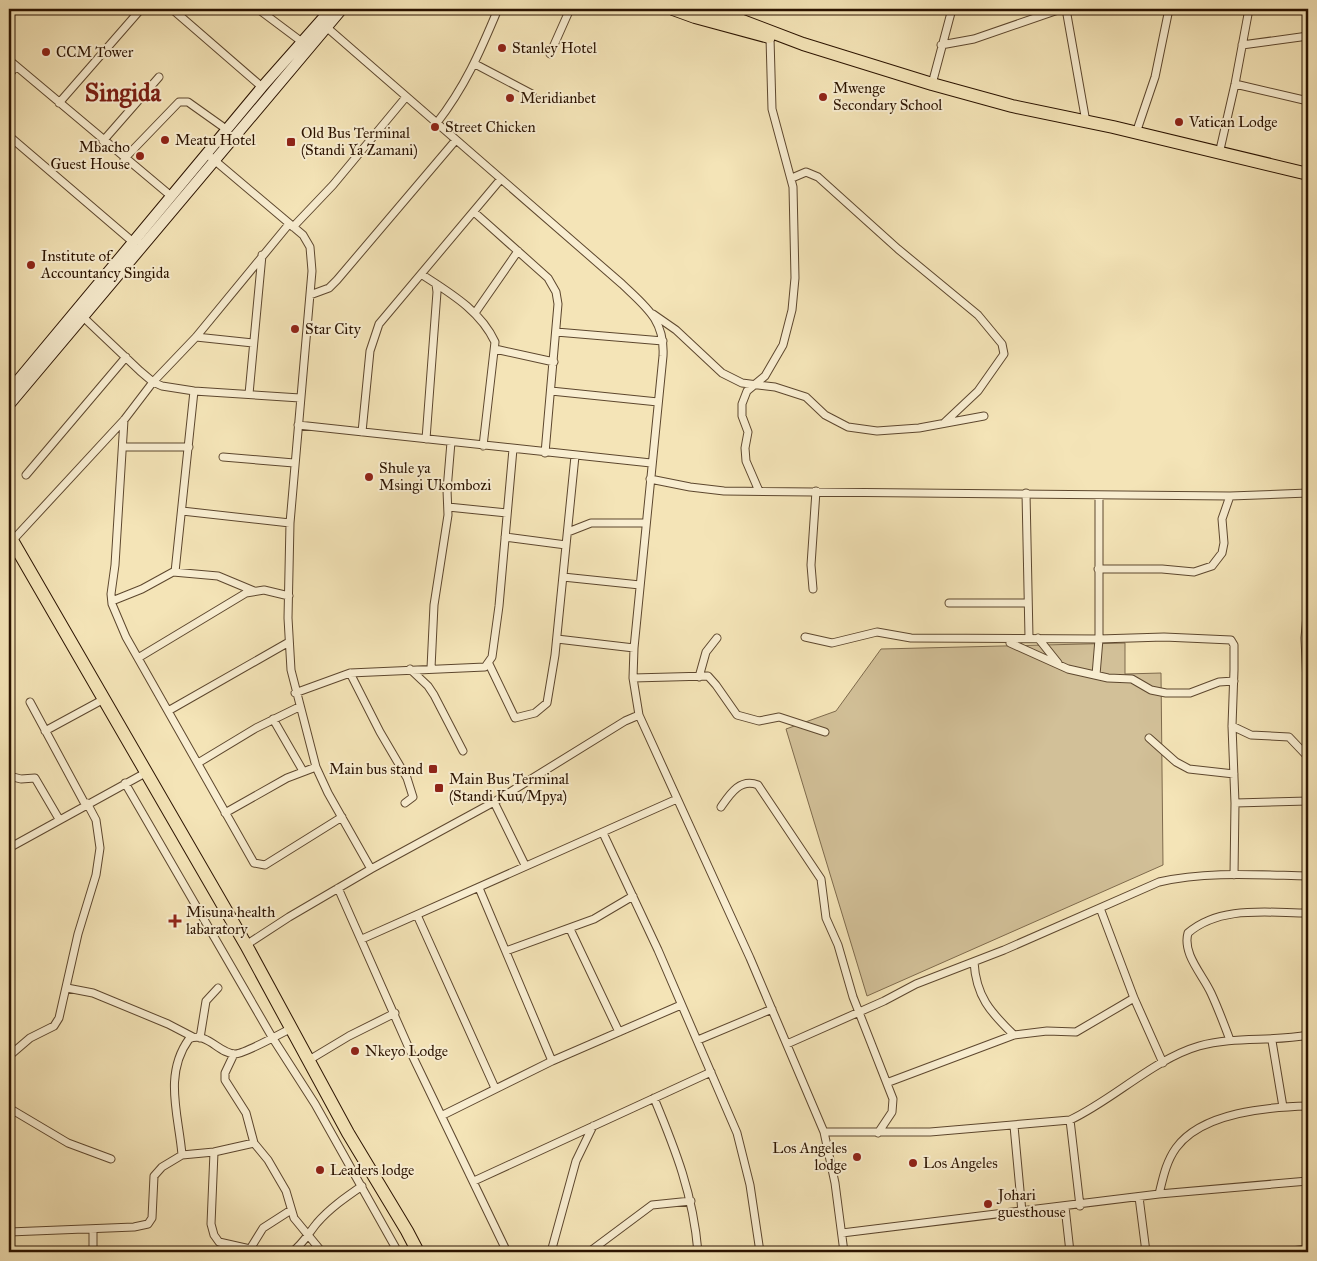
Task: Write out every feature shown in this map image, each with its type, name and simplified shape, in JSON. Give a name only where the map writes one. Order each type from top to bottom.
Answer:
[{"type":"highway","points":[[673,9],[695,18],[770,38],[803,44],[932,84],[1012,106],[1308,174]]},
{"type":"highway","points":[[711,9],[741,14],[803,44]]},
{"type":"highway","points":[[11,545],[147,772],[293,1027],[348,1134],[408,1231],[418,1252]]},
{"type":"main road","points":[[9,405],[80,314],[210,156],[324,25],[331,9]]},
{"type":"main road","points":[[9,392],[80,314],[133,242],[171,196],[210,156],[226,130],[262,87],[302,42],[342,9]]},
{"type":"street","points":[[59,103],[141,9]]},
{"type":"street","points":[[172,9],[262,87]]},
{"type":"street","points":[[258,9],[302,42]]},
{"type":"street","points":[[436,124],[454,101],[475,64],[498,9]]},
{"type":"street","points":[[550,54],[570,9]]},
{"type":"street","points":[[932,84],[952,9]]},
{"type":"street","points":[[942,45],[974,39],[1061,9]]},
{"type":"street","points":[[1066,9],[1086,122]]},
{"type":"street","points":[[1136,133],[1155,77],[1169,9]]},
{"type":"street","points":[[1219,154],[1236,84],[1249,9]]},
{"type":"street","points":[[324,25],[603,268],[653,314],[676,330],[722,373],[738,382],[774,387],[806,397],[825,415],[859,429],[885,431],[944,424],[984,416]]},
{"type":"street","points":[[1242,45],[1308,36]]},
{"type":"street","points":[[759,491],[746,461],[745,448],[748,432],[742,416],[744,399],[753,384],[765,376],[774,363],[790,325],[795,278],[795,215],[792,178],[772,109],[770,38]]},
{"type":"street","points":[[9,60],[124,159],[171,196]]},
{"type":"street","points":[[475,64],[532,94]]},
{"type":"street","points":[[9,76],[16,66]]},
{"type":"street","points":[[103,141],[159,77]]},
{"type":"street","points":[[1236,84],[1308,101]]},
{"type":"street","points":[[11,545],[124,420],[153,382],[196,337],[262,255],[333,185],[406,97]]},
{"type":"street","points":[[124,159],[179,102],[192,104],[226,130]]},
{"type":"street","points":[[9,136],[133,242]]},
{"type":"street","points":[[310,295],[321,292],[333,284],[455,141]]},
{"type":"street","points":[[210,156],[303,235],[310,246],[313,259],[290,523],[290,670],[316,767],[371,869]]},
{"type":"street","points":[[792,178],[806,172],[818,177],[898,249],[978,314],[1002,344],[1004,354],[989,376],[944,424]]},
{"type":"street","points":[[362,432],[374,335],[379,324],[500,180]]},
{"type":"street","points":[[474,212],[548,278],[556,292],[558,304],[545,453]]},
{"type":"street","points":[[475,313],[518,251]]},
{"type":"street","points":[[249,394],[262,255]]},
{"type":"street","points":[[421,274],[475,313],[495,342],[483,446]]},
{"type":"street","points":[[426,439],[437,299],[436,284]]},
{"type":"street","points":[[80,314],[153,382],[172,388],[194,391],[300,398]]},
{"type":"street","points":[[653,314],[663,341],[634,648],[633,678],[639,715],[772,1009],[824,1132],[835,1183],[844,1252]]},
{"type":"street","points":[[556,332],[663,341]]},
{"type":"street","points":[[196,337],[253,343]]},
{"type":"street","points":[[495,349],[554,362]]},
{"type":"street","points":[[26,475],[126,356]]},
{"type":"street","points":[[176,572],[194,391]]},
{"type":"street","points":[[551,392],[658,402]]},
{"type":"street","points":[[124,420],[112,601],[120,624],[138,658],[254,863],[259,866],[265,865],[342,817]]},
{"type":"street","points":[[298,425],[651,463]]},
{"type":"street","points":[[431,668],[434,605],[448,507],[451,442]]},
{"type":"street","points":[[123,447],[189,446]]},
{"type":"street","points":[[513,449],[499,606],[489,664],[513,715],[518,718],[535,713],[547,703],[557,639],[575,456]]},
{"type":"street","points":[[223,458],[294,463]]},
{"type":"street","points":[[650,479],[690,487],[759,491],[1230,496],[1308,493]]},
{"type":"street","points":[[813,589],[810,565],[816,491]]},
{"type":"street","points":[[1026,494],[1030,637]]},
{"type":"street","points":[[1096,675],[1099,639],[1099,495]]},
{"type":"street","points":[[1098,569],[1162,569],[1188,572],[1207,569],[1222,553],[1224,543],[1222,519],[1230,496]]},
{"type":"street","points":[[448,507],[506,513]]},
{"type":"street","points":[[182,511],[290,523]]},
{"type":"street","points":[[568,532],[591,523],[645,524]]},
{"type":"street","points":[[505,537],[566,545]]},
{"type":"street","points":[[112,601],[142,589],[167,574],[176,572],[218,576],[254,591]]},
{"type":"street","points":[[563,577],[640,585]]},
{"type":"street","points":[[138,658],[254,591],[264,590],[289,596]]},
{"type":"street","points":[[949,604],[1028,603]]},
{"type":"street","points":[[1308,603],[1305,638],[1308,707]]},
{"type":"street","points":[[805,637],[825,643],[877,632],[911,638],[1030,637],[1099,639],[1164,637],[1227,638],[1231,640],[1234,645],[1232,726],[1235,804],[1234,875]]},
{"type":"street","points":[[699,677],[706,652],[717,638]]},
{"type":"street","points":[[1038,638],[1060,665]]},
{"type":"street","points":[[557,639],[634,648]]},
{"type":"street","points":[[168,711],[289,642]]},
{"type":"street","points":[[1010,643],[1079,672],[1108,678],[1132,680],[1155,691],[1180,694],[1190,693],[1219,682],[1234,681]]},
{"type":"street","points":[[295,693],[350,673],[431,668],[482,668],[489,664]]},
{"type":"street","points":[[410,670],[428,686],[434,695],[463,751]]},
{"type":"street","points":[[350,673],[380,732],[411,784],[413,797],[405,803]]},
{"type":"street","points":[[633,678],[710,678],[736,715],[753,721],[784,718],[825,732]]},
{"type":"street","points":[[45,731],[104,698]]},
{"type":"street","points":[[9,1056],[30,1038],[57,1023],[67,988],[78,934],[96,875],[100,848],[96,820],[30,702]]},
{"type":"street","points":[[198,763],[273,719],[299,707]]},
{"type":"street","points":[[246,946],[338,888],[494,802],[625,721],[639,715]]},
{"type":"street","points":[[273,719],[303,771]]},
{"type":"street","points":[[1232,726],[1251,735],[1289,737],[1308,757]]},
{"type":"street","points":[[1149,738],[1176,762],[1189,769],[1234,774]]},
{"type":"street","points":[[225,813],[281,781],[316,767]]},
{"type":"street","points":[[9,848],[58,819],[147,772]]},
{"type":"street","points":[[9,776],[21,779],[35,778],[58,819]]},
{"type":"street","points":[[125,783],[272,1037],[315,1104],[398,1252]]},
{"type":"street","points":[[721,807],[737,788],[745,783],[753,783],[761,789],[821,879],[826,918],[838,945],[859,1012],[888,1082],[893,1099],[892,1112],[878,1133]]},
{"type":"street","points":[[362,939],[677,799]]},
{"type":"street","points":[[1235,804],[1308,801]]},
{"type":"street","points":[[494,802],[525,865]]},
{"type":"street","points":[[603,832],[698,1040],[737,1133],[750,1185],[760,1252]]},
{"type":"street","points":[[787,1044],[916,984],[974,962],[1159,882],[1186,877],[1234,875],[1308,876]]},
{"type":"street","points":[[338,888],[412,1055],[507,1252]]},
{"type":"street","points":[[479,888],[552,1061]]},
{"type":"street","points":[[506,952],[594,919],[633,896]]},
{"type":"street","points":[[1100,908],[1134,998],[1163,1063]]},
{"type":"street","points":[[1230,1040],[1210,990],[1199,974],[1192,958],[1188,945],[1188,933],[1198,924],[1228,915],[1308,913]]},
{"type":"street","points":[[417,914],[495,1088]]},
{"type":"street","points":[[570,929],[619,1032]]},
{"type":"street","points":[[974,962],[977,984],[982,997],[995,1018],[1014,1035]]},
{"type":"street","points":[[67,988],[94,993],[197,1038],[209,1040],[234,1054],[240,1053],[293,1027]]},
{"type":"street","points":[[182,1155],[173,1093],[174,1079],[186,1044],[197,1038],[206,1001],[218,988]]},
{"type":"street","points":[[888,1082],[1014,1035],[1047,1031],[1076,1032],[1134,998]]},
{"type":"street","points":[[442,1114],[552,1061],[681,1005]]},
{"type":"street","points":[[698,1040],[772,1009]]},
{"type":"street","points":[[309,1060],[349,1036],[395,1013]]},
{"type":"street","points":[[824,1132],[878,1133],[974,1130],[1070,1120],[1091,1111],[1163,1063],[1197,1047],[1230,1040],[1272,1041],[1308,1035]]},
{"type":"street","points":[[1272,1041],[1283,1107]]},
{"type":"street","points":[[234,1054],[224,1077],[246,1113],[254,1143],[276,1173],[289,1198],[294,1218],[322,1252]]},
{"type":"street","points":[[474,1181],[711,1072]]},
{"type":"street","points":[[654,1098],[684,1172],[691,1201],[698,1252]]},
{"type":"street","points":[[1159,1194],[1171,1155],[1190,1133],[1223,1117],[1283,1107],[1308,1106]]},
{"type":"street","points":[[9,1108],[68,1144],[111,1158]]},
{"type":"street","points":[[1070,1120],[1080,1206]]},
{"type":"street","points":[[551,1252],[576,1161],[593,1126]]},
{"type":"street","points":[[1014,1126],[1022,1212]]},
{"type":"street","points":[[9,1232],[93,1229],[148,1224],[152,1218],[154,1176],[162,1167],[182,1155],[214,1152],[254,1143]]},
{"type":"street","points":[[214,1152],[211,1195],[212,1231],[219,1242],[250,1250],[263,1228],[291,1210]]},
{"type":"street","points":[[842,1232],[1080,1206],[1159,1194],[1308,1181]]},
{"type":"street","points":[[292,1252],[309,1237],[316,1224],[339,1201],[362,1186]]},
{"type":"street","points":[[1139,1198],[1146,1252]]},
{"type":"street","points":[[590,1252],[652,1205],[691,1201]]},
{"type":"street","points":[[1065,1207],[1070,1252]]},
{"type":"street","points":[[93,1229],[93,1252]]},
{"type":"street","points":[[1283,1252],[1308,1249]]},
{"type":"shaded area","points":[[1125,643],[1125,674],[1161,673],[1163,865],[867,996],[786,729],[836,711],[881,649]]},
{"type":"place","name":"Stanley Hotel","points":[[502,48]]},
{"type":"place","name":"CCM Tower","points":[[46,52]]},
{"type":"place","name":"Mwenge Secondary School","points":[[823,97]]},
{"type":"place","name":"Meridianbet","points":[[510,98]]},
{"type":"place","name":"Vatican Lodge","points":[[1179,122]]},
{"type":"place","name":"Street Chicken","points":[[435,127]]},
{"type":"place","name":"Meatu Hotel","points":[[165,140]]},
{"type":"place","name":"Old Bus Terminal (Standi Ya Zamani)","points":[[291,142]]},
{"type":"place","name":"Mbacho Guest House","points":[[140,156]]},
{"type":"place","name":"Institute of Accountancy Singida","points":[[31,265]]},
{"type":"place","name":"Star City","points":[[295,329]]},
{"type":"place","name":"Shule ya Msingi Ukombozi","points":[[369,477]]},
{"type":"place","name":"Main bus stand","points":[[433,769]]},
{"type":"place","name":"Main Bus Terminal (Standi Kuu/Mpya)","points":[[439,788]]},
{"type":"place","name":"Misuna health labaratory","points":[[175,921]]},
{"type":"place","name":"Nkeyo Lodge","points":[[355,1051]]},
{"type":"place","name":"Los Angeles lodge","points":[[857,1157]]},
{"type":"place","name":"Los Angeles","points":[[913,1163]]},
{"type":"place","name":"Leaders lodge","points":[[320,1170]]},
{"type":"place","name":"Johari guesthouse","points":[[988,1204]]},
{"type":"district","name":"Singida","points":[[123,92]]}]
